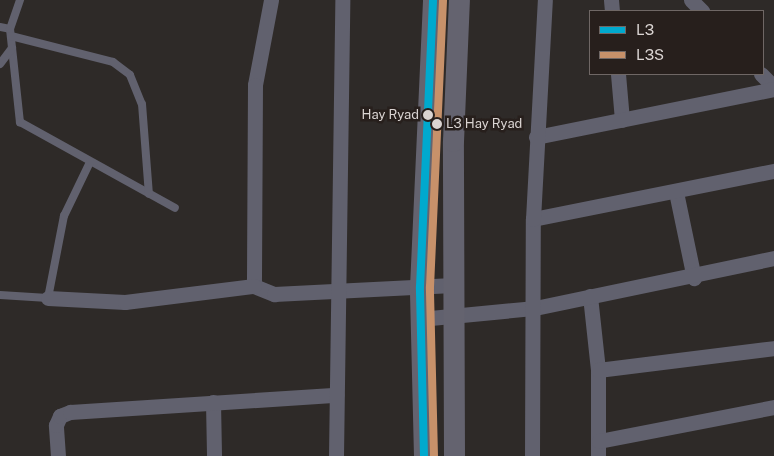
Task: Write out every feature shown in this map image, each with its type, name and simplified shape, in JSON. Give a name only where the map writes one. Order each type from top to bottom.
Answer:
[{"type":"main road","points":[[424,456],[420,287],[430,0]]},
{"type":"main road","points":[[454,456],[454,285],[459,2]]},
{"type":"street","points":[[254,286],[255,85],[271,0]]},
{"type":"street","points":[[336,456],[336,394],[340,292],[342,0]]},
{"type":"street","points":[[430,0],[459,2]]},
{"type":"street","points":[[532,456],[535,308],[533,219],[545,0]]},
{"type":"street","points":[[691,0],[701,10]]},
{"type":"street","points":[[618,75],[622,120]]},
{"type":"street","points":[[762,75],[774,88]]},
{"type":"street","points":[[536,137],[774,88]]},
{"type":"street","points":[[533,219],[774,171]]},
{"type":"street","points":[[676,192],[694,278]]},
{"type":"street","points":[[420,319],[535,308],[590,296],[694,278],[774,258]]},
{"type":"street","points":[[48,298],[125,302],[254,286],[274,294],[454,285]]},
{"type":"street","points":[[590,296],[598,370],[598,448],[774,407]]},
{"type":"street","points":[[598,370],[774,348]]},
{"type":"street","points":[[58,456],[56,425],[60,416],[70,412],[336,394]]},
{"type":"street","points":[[213,402],[214,456]]},
{"type":"lane","points":[[20,0],[11,33],[20,122],[175,208]]},
{"type":"lane","points":[[0,27],[11,33],[113,62],[130,74],[142,104],[149,194]]},
{"type":"lane","points":[[0,64],[12,48]]},
{"type":"lane","points":[[0,296],[48,298],[64,216],[90,162]]},
{"type":"transit line","name":"L3","points":[[424,456],[420,287],[433,0]]},
{"type":"transit line","name":"L3S","points":[[434,456],[430,287],[443,0]]},
{"type":"place","name":"Hay Ryad","points":[[428,115]]},
{"type":"place","name":"L3 Hay Ryad","points":[[437,124]]}]
